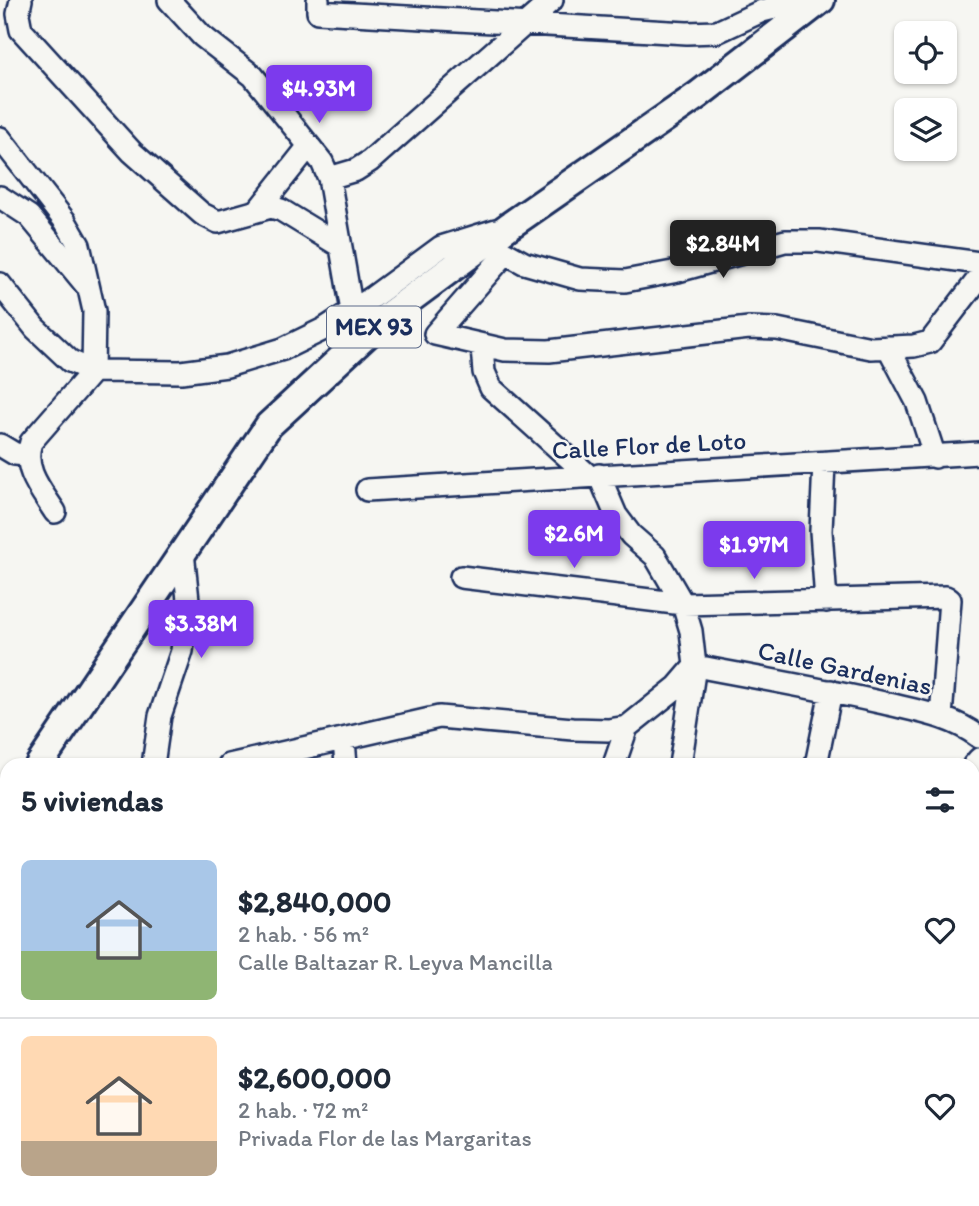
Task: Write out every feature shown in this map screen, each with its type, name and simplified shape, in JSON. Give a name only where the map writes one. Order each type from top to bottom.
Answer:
[{"type":"main road","name":"MEX 93","points":[[44,758],[269,425],[379,307],[497,248],[509,226],[698,95],[821,0]]},
{"type":"street","points":[[21,0],[18,14],[21,30],[132,152],[202,214],[218,222],[271,207],[281,210],[340,246]]},
{"type":"street","points":[[169,0],[201,36],[253,76],[323,162],[329,178],[352,311]]},
{"type":"street","points":[[329,178],[356,170],[370,160],[552,0]]},
{"type":"street","points":[[318,6],[525,24],[687,33],[717,32],[762,11],[806,0]]},
{"type":"street","points":[[0,138],[65,220],[75,237],[94,311],[93,371],[31,442],[27,456],[30,470],[55,512]]},
{"type":"street","points":[[259,209],[309,145]]},
{"type":"street","points":[[0,197],[29,216],[90,290]]},
{"type":"street","points":[[0,284],[35,328],[71,361],[93,371],[181,372],[227,366],[283,349],[324,329],[352,311],[379,307],[441,247],[509,226]]},
{"type":"street","points":[[979,262],[819,241],[785,241],[678,271],[625,281],[580,279],[524,263],[497,248],[435,334],[482,347],[505,350],[549,351],[749,328],[777,329],[871,348],[914,346],[930,342],[979,278]]},
{"type":"street","points":[[482,347],[484,372],[491,388],[594,476],[631,536],[655,556],[683,604],[691,631],[695,666],[681,758]]},
{"type":"street","points":[[888,347],[917,402],[935,457]]},
{"type":"street","points":[[0,445],[15,454],[27,456]]},
{"type":"street","name":"Calle Flor de Loto","points":[[367,490],[979,453]]},
{"type":"street","points":[[824,463],[821,531],[826,601]]},
{"type":"street","points":[[154,758],[160,716],[182,651],[188,600],[183,552]]},
{"type":"street","points":[[461,577],[683,604],[946,597],[950,600],[941,717]]},
{"type":"street","points":[[261,758],[439,717],[573,729],[608,730],[626,727],[677,687],[695,666]]},
{"type":"street","name":"Calle Gardenias","points":[[695,666],[831,691],[941,717],[966,727],[979,737]]},
{"type":"street","points":[[817,758],[831,691]]},
{"type":"street","points":[[616,758],[626,727]]},
{"type":"street","points":[[344,740],[345,758]]}]
